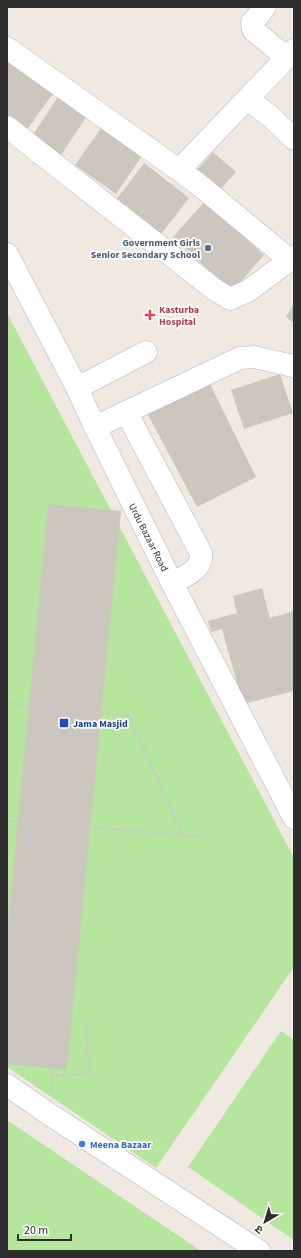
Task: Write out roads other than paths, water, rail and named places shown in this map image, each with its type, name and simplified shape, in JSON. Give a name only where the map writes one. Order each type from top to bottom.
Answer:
[{"type":"street","points":[[179,170],[290,54],[253,30],[252,23],[265,7]]},
{"type":"street","points":[[7,48],[197,183],[292,259],[248,291],[230,299],[214,289],[7,127]]},
{"type":"street","points":[[248,99],[294,139]]},
{"type":"street","name":"Urdu Bazaar Road","points":[[7,254],[77,388],[172,582],[294,818]]},
{"type":"street","points":[[77,388],[146,352]]},
{"type":"street","points":[[95,427],[240,358],[254,357],[293,366]]},
{"type":"street","points":[[126,412],[201,553],[202,559],[198,566],[190,574],[172,582]]},
{"type":"street","points":[[7,1085],[49,1114],[260,1251]]},
{"type":"place","name":"Government Girls Senior Secondary School","points":[[208,248]]},
{"type":"place","name":"Kasturba Hospital","points":[[150,315]]},
{"type":"place","name":"Jama Masjid","points":[[64,723]]},
{"type":"place","name":"Meena Bazaar","points":[[82,1144]]}]
